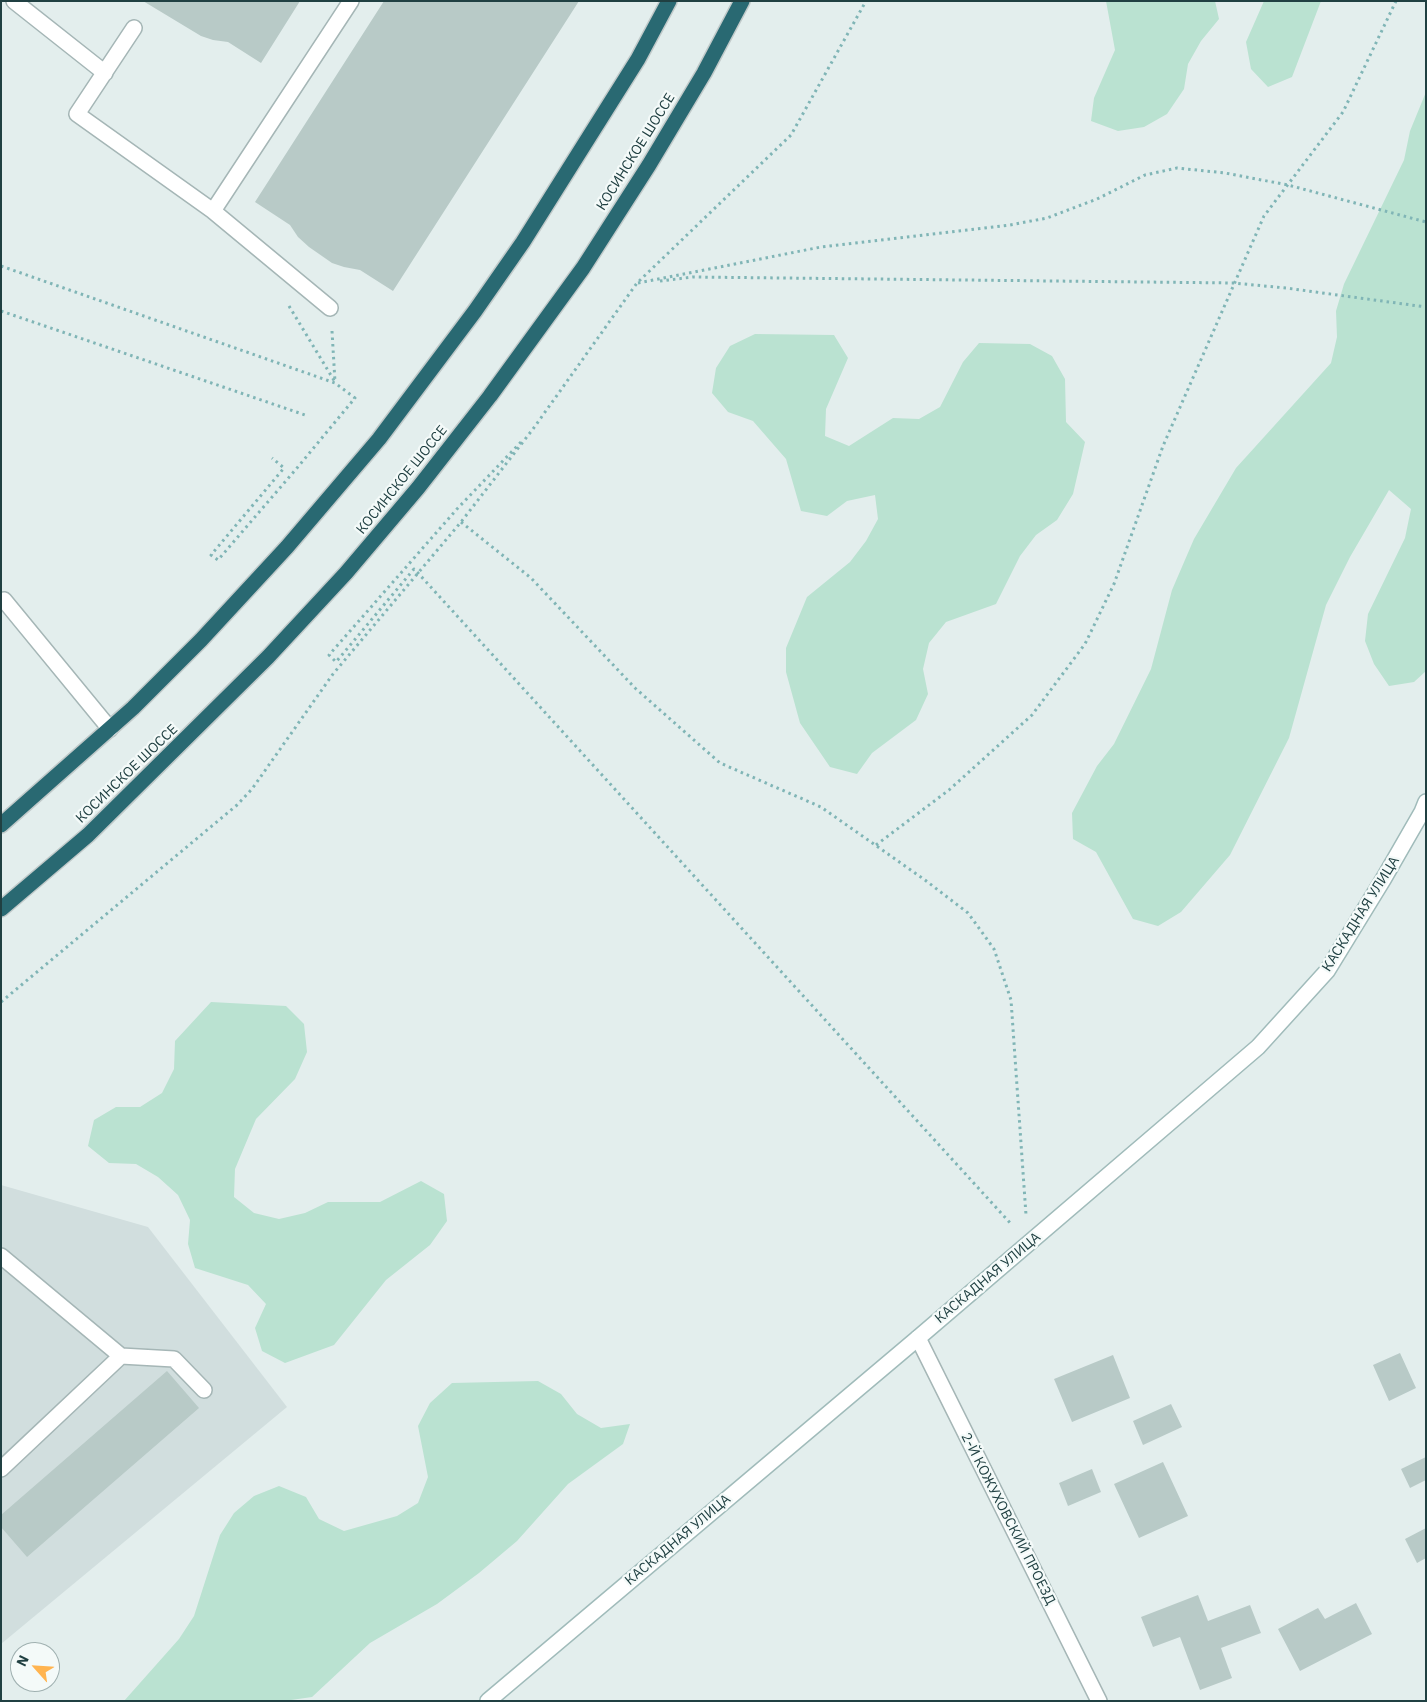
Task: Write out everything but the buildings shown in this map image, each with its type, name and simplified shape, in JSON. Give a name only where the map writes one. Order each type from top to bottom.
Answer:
[{"type":"highway","points":[[1,825],[110,729],[201,640],[287,547],[379,439],[475,311],[523,242],[638,59],[669,1]]},
{"type":"highway","name":"КОСИНСКОЕ ШОССЕ","points":[[1,909],[88,835],[254,671],[346,573],[418,488],[496,389],[588,260],[704,73],[742,1]]},
{"type":"street","points":[[14,1],[105,72]]},
{"type":"street","points":[[213,211],[351,1]]},
{"type":"street","points":[[134,28],[77,114],[213,211],[330,308]]},
{"type":"street","points":[[2,599],[110,729]]},
{"type":"street","name":"КАСКАДНАЯ УЛИЦА","points":[[488,1701],[918,1338],[1258,1047],[1327,971],[1424,809]]},
{"type":"street","points":[[1,1256],[121,1356],[174,1359],[204,1390]]},
{"type":"street","name":"2-Й КОЖУХОВСКИЙ ПРОЕЗД","points":[[918,1338],[1099,1701]]},
{"type":"street","points":[[1,1469],[121,1356]]},
{"type":"path","points":[[1,1002],[237,805],[252,788],[333,674],[461,522],[533,429],[637,283],[791,135],[866,1]]},
{"type":"path","points":[[876,845],[949,790],[1032,715],[1085,644],[1114,584],[1163,446],[1264,216],[1343,112],[1396,1]]},
{"type":"path","points":[[637,283],[821,247],[1010,225],[1048,218],[1098,199],[1145,175],[1177,168],[1225,173],[1288,185],[1426,222]]},
{"type":"path","points":[[1,266],[335,383],[354,398],[218,560],[210,555],[284,468],[272,458]]},
{"type":"path","points":[[637,283],[693,277],[1234,283],[1426,307]]},
{"type":"path","points":[[330,308],[335,383]]},
{"type":"path","points":[[1,311],[308,416]]},
{"type":"path","points":[[533,429],[457,510],[329,655],[336,662],[414,569],[1012,1225]]},
{"type":"path","points":[[461,522],[531,578],[635,688],[720,763],[821,807],[925,880],[968,913],[994,949],[1011,1000],[1028,1244]]},
{"type":"shaded area","points":[[1,1185],[148,1227],[287,1407],[1,1644]]},
{"type":"green space","points":[[1106,1],[1215,1],[1219,19],[1201,41],[1188,64],[1184,89],[1167,114],[1144,127],[1118,131],[1091,121],[1094,98],[1115,50]]},
{"type":"green space","points":[[1264,1],[1321,1],[1292,77],[1268,87],[1251,69],[1246,42]]},
{"type":"green space","points":[[1426,92],[1426,671],[1414,682],[1389,686],[1374,664],[1365,641],[1368,614],[1405,538],[1411,509],[1389,490],[1350,557],[1326,605],[1289,738],[1230,855],[1181,912],[1158,926],[1133,919],[1096,852],[1073,839],[1072,813],[1097,766],[1114,744],[1151,669],[1172,590],[1194,539],[1236,468],[1331,363],[1337,337],[1336,311],[1344,284],[1404,160],[1410,131]]},
{"type":"green space","points":[[755,334],[834,335],[848,358],[826,409],[825,436],[849,446],[893,418],[919,419],[940,407],[963,362],[979,343],[1030,344],[1052,356],[1065,379],[1066,422],[1085,442],[1073,494],[1057,520],[1036,535],[1020,556],[996,604],[946,622],[929,643],[923,669],[928,694],[916,720],[872,753],[857,774],[830,767],[800,723],[786,672],[786,648],[807,597],[850,562],[866,541],[878,519],[875,495],[847,501],[827,516],[801,511],[786,459],[753,421],[728,412],[712,393],[716,368],[730,346]]},
{"type":"green space","points":[[211,1002],[286,1006],[304,1024],[307,1052],[295,1079],[256,1119],[235,1169],[234,1197],[254,1213],[279,1219],[305,1213],[328,1202],[380,1202],[421,1181],[444,1194],[447,1221],[430,1245],[386,1280],[334,1345],[285,1363],[262,1351],[255,1328],[266,1304],[248,1285],[195,1268],[188,1244],[190,1220],[178,1195],[158,1177],[136,1164],[109,1163],[88,1146],[94,1120],[116,1107],[140,1107],[162,1093],[174,1069],[175,1041]]},
{"type":"green space","points":[[538,1381],[561,1394],[577,1414],[601,1428],[630,1424],[623,1444],[568,1484],[517,1541],[479,1573],[437,1604],[370,1643],[312,1697],[284,1701],[124,1701],[179,1639],[194,1616],[220,1535],[234,1513],[254,1496],[279,1486],[306,1497],[319,1519],[344,1531],[397,1516],[418,1503],[428,1477],[418,1426],[430,1403],[452,1383]]}]
